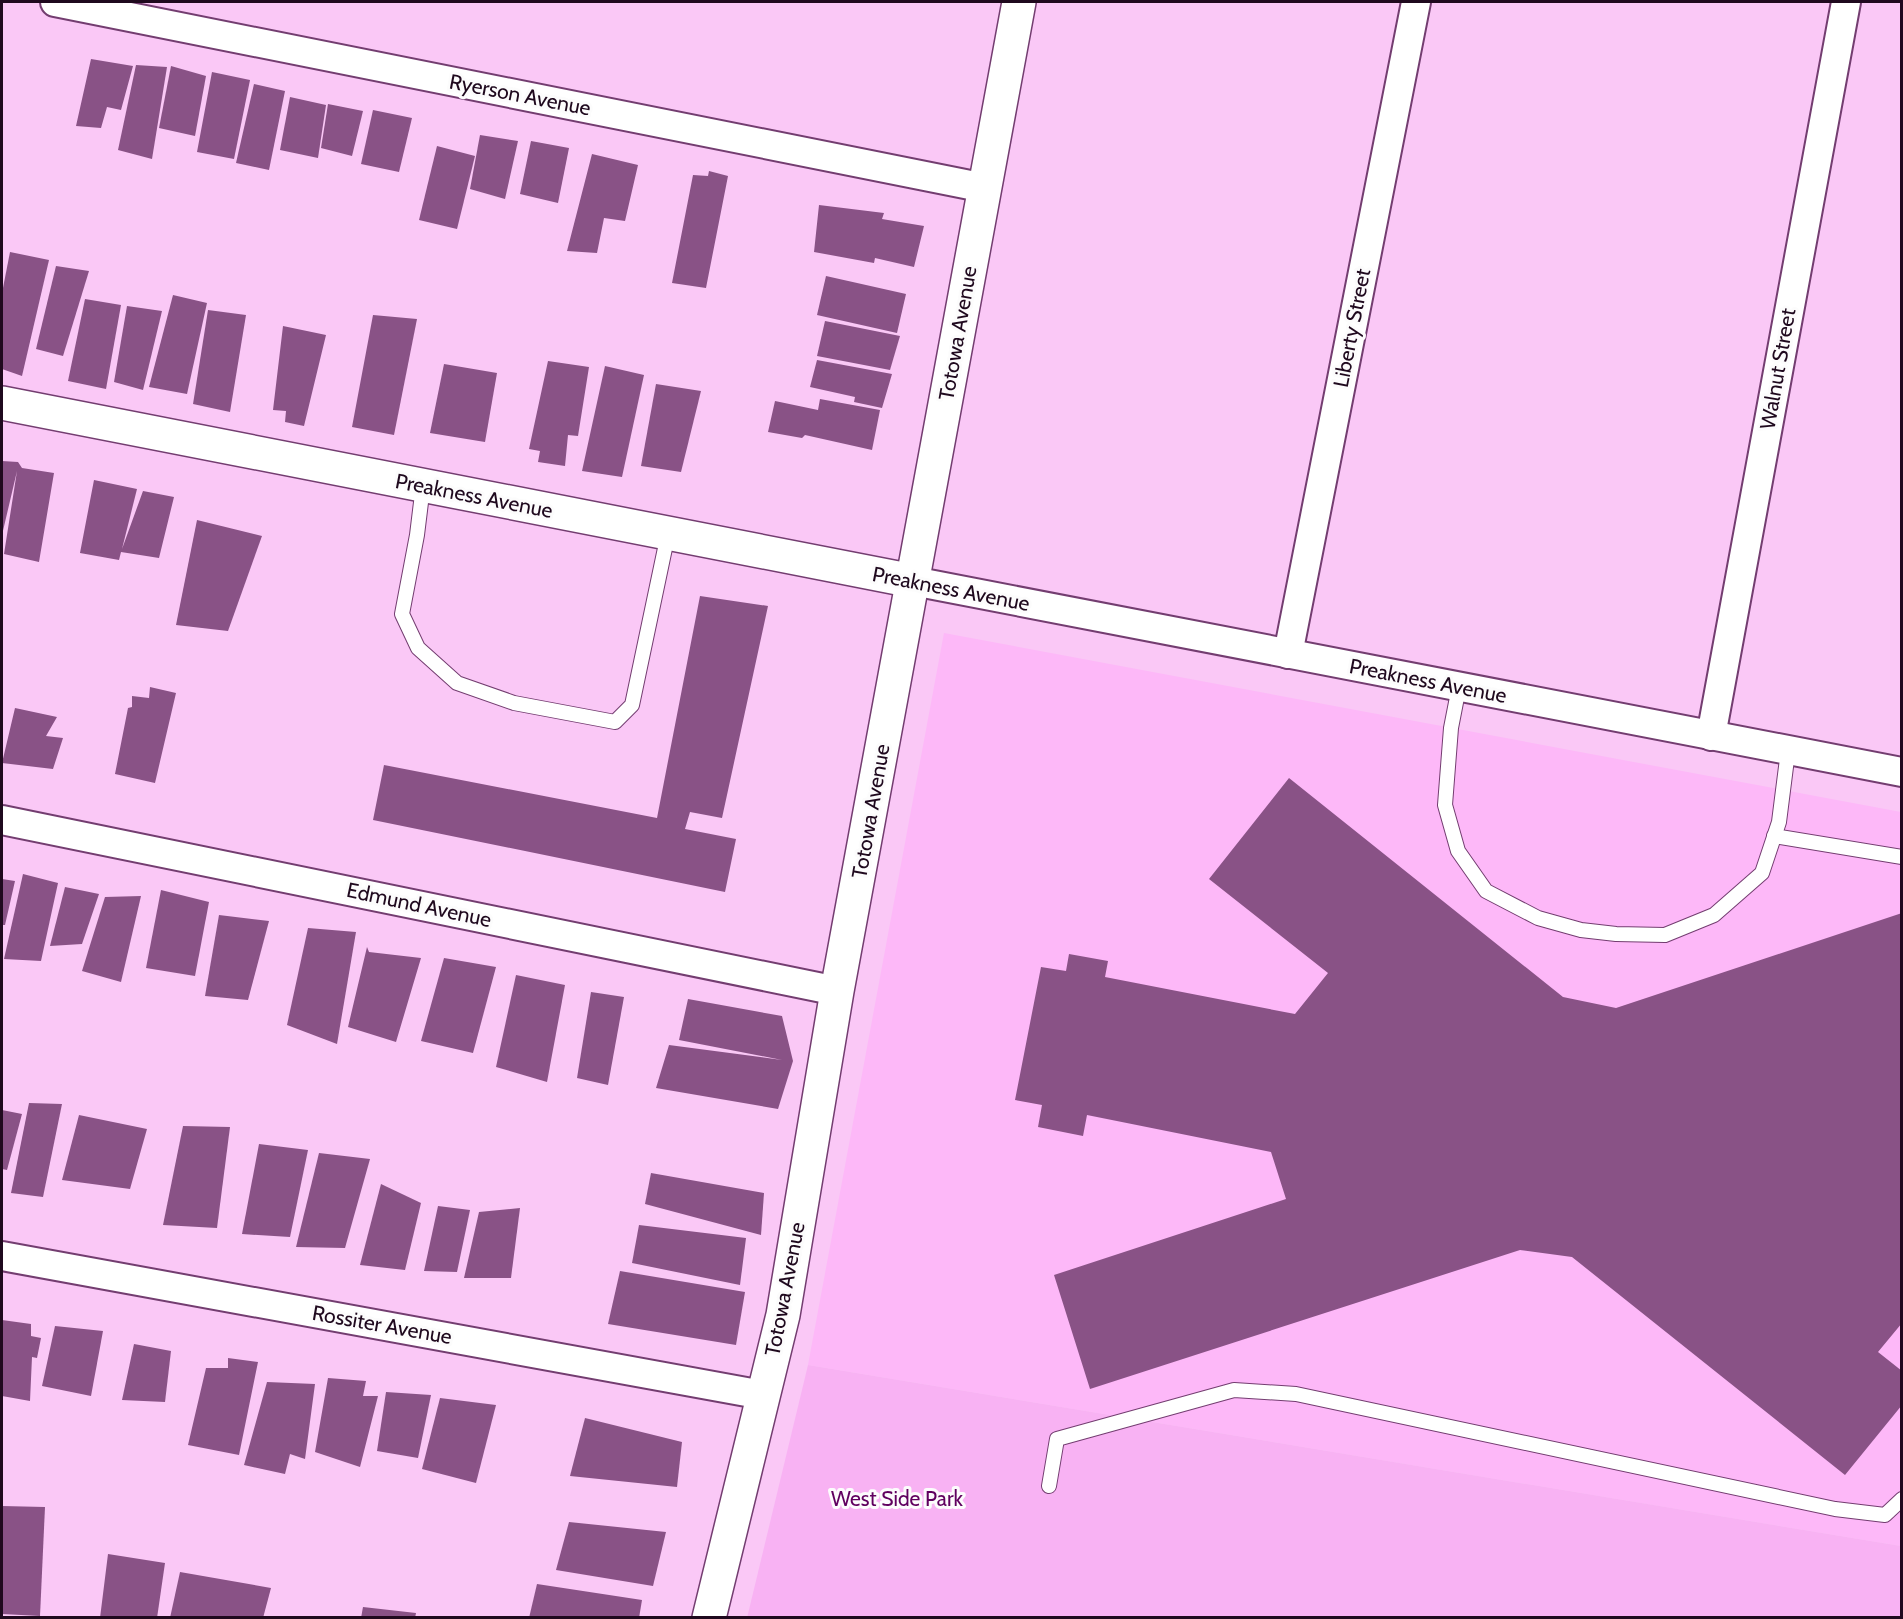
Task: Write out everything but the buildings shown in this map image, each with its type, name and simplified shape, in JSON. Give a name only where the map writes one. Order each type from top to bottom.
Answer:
[{"type":"street","name":"Ryerson Avenue","points":[[55,2],[985,188]]},
{"type":"street","name":"Totowa Avenue","points":[[709,1617],[783,1315],[837,991],[1019,2]]},
{"type":"street","name":"Liberty Street","points":[[1288,654],[1416,2]]},
{"type":"street","name":"Walnut Street","points":[[1711,736],[1846,2]]},
{"type":"street","name":"Preakness Avenue","points":[[2,403],[1902,772]]},
{"type":"street","name":"Edmund Avenue","points":[[2,820],[837,991]]},
{"type":"street","name":"Rossiter Avenue","points":[[2,1256],[763,1395]]},
{"type":"lane","points":[[423,486],[417,535],[402,614],[418,648],[457,683],[514,703],[615,722],[632,705],[668,534]]},
{"type":"lane","points":[[1459,687],[1451,728],[1445,805],[1458,851],[1486,891],[1539,918],[1581,930],[1616,934],[1665,935],[1714,915],[1762,873],[1779,822],[1788,751]]},
{"type":"lane","points":[[1774,836],[1902,857]]},
{"type":"lane","points":[[1049,1486],[1057,1440],[1234,1390],[1296,1394],[1835,1509],[1885,1515],[1902,1499]]},
{"type":"shaded area","points":[[944,633],[1901,812],[1901,1546],[808,1365]]},
{"type":"green space","name":"West Side Park","points":[[808,1365],[1901,1546],[1901,1617],[747,1618]]}]
